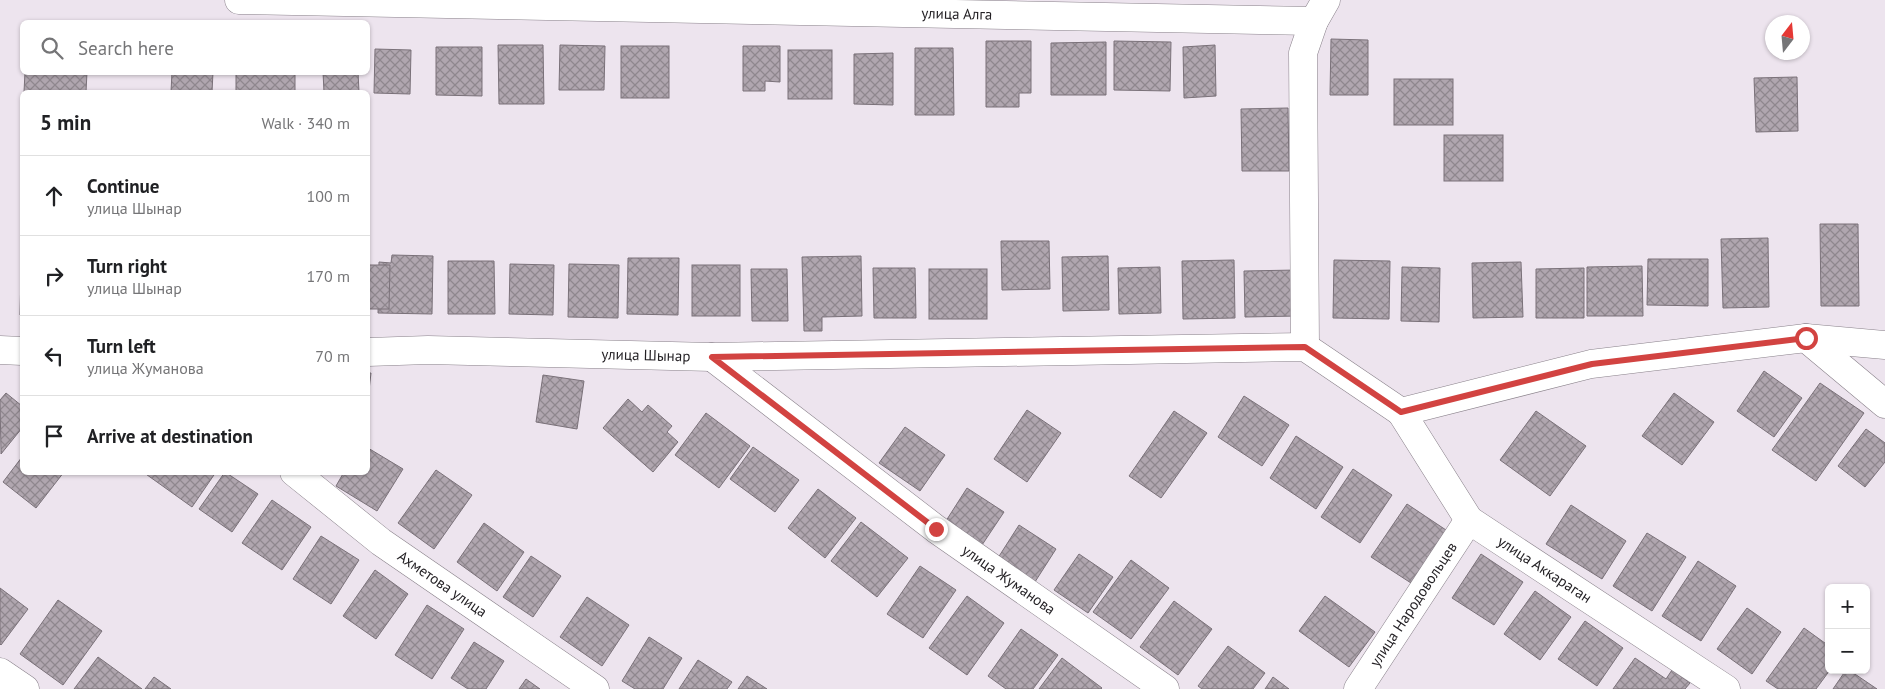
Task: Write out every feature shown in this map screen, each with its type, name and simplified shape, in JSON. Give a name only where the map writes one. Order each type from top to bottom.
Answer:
[{"type":"street","name":"улица Алга","points":[[239,0],[1320,10]]},
{"type":"street","points":[[1320,10],[1303,53],[1305,347],[1401,412],[1592,364],[1806,338],[1885,345]]},
{"type":"street","points":[[1806,338],[1885,404]]},
{"type":"street","name":"улица Шынар","points":[[370,352],[428,350],[712,357],[1305,347]]},
{"type":"street","points":[[0,350],[20,351]]},
{"type":"street","name":"улица Жуманова","points":[[712,357],[936,529],[1165,689]]},
{"type":"street","name":"улица Аккараган","points":[[1401,412],[1469,520],[1726,689]]},
{"type":"street","name":"Ахметова улица","points":[[298,475],[380,542],[595,689]]},
{"type":"street","name":"улица Народовольцев","points":[[1358,689],[1469,520]]},
{"type":"street","points":[[0,672],[26,689]]},
{"type":"building","points":[[1331,39],[1368,40],[1368,95],[1330,95]]},
{"type":"building","points":[[986,41],[1031,41],[1031,93],[1019,93],[1019,107],[986,107]]},
{"type":"building","points":[[1114,41],[1171,42],[1170,91],[1114,90]]},
{"type":"building","points":[[1106,42],[1106,95],[1051,95],[1051,43]]},
{"type":"building","points":[[498,45],[543,45],[544,104],[499,104]]},
{"type":"building","points":[[560,45],[605,46],[604,90],[559,90]]},
{"type":"building","points":[[1215,45],[1216,96],[1184,98],[1183,47]]},
{"type":"building","points":[[621,46],[669,46],[669,98],[621,98]]},
{"type":"building","points":[[743,46],[780,46],[780,82],[765,81],[765,91],[743,91]]},
{"type":"building","points":[[436,47],[482,47],[482,96],[436,95]]},
{"type":"building","points":[[915,48],[953,48],[954,115],[915,115]]},
{"type":"building","points":[[375,49],[411,50],[410,94],[374,93]]},
{"type":"building","points":[[788,50],[832,50],[832,99],[788,99]]},
{"type":"building","points":[[893,53],[893,105],[854,104],[854,54]]},
{"type":"building","points":[[25,75],[87,75],[86,90],[24,90]]},
{"type":"building","points":[[172,75],[213,75],[212,90],[171,90]]},
{"type":"building","points":[[236,75],[295,75],[295,90],[236,90]]},
{"type":"building","points":[[323,75],[358,75],[359,90],[324,90]]},
{"type":"building","points":[[1797,77],[1798,131],[1756,132],[1754,78]]},
{"type":"building","points":[[1394,79],[1453,79],[1453,125],[1394,125]]},
{"type":"building","points":[[1288,108],[1289,171],[1242,171],[1241,109]]},
{"type":"building","points":[[1444,135],[1503,135],[1503,181],[1444,181]]},
{"type":"building","points":[[1820,224],[1858,224],[1859,306],[1821,306]]},
{"type":"building","points":[[1768,238],[1769,307],[1723,308],[1721,239]]},
{"type":"building","points":[[1001,241],[1049,241],[1050,289],[1002,290]]},
{"type":"building","points":[[392,255],[433,256],[432,314],[378,313],[379,262],[391,263]]},
{"type":"building","points":[[861,256],[862,316],[822,317],[822,331],[804,331],[802,257]]},
{"type":"building","points":[[1108,256],[1109,310],[1063,311],[1062,257]]},
{"type":"building","points":[[628,258],[679,258],[678,315],[627,314]]},
{"type":"building","points":[[1648,259],[1708,259],[1708,306],[1647,305]]},
{"type":"building","points":[[1234,260],[1235,318],[1183,319],[1182,261]]},
{"type":"building","points":[[1334,260],[1390,261],[1389,319],[1333,318]]},
{"type":"building","points":[[448,261],[494,261],[495,314],[448,314]]},
{"type":"building","points":[[1521,262],[1523,317],[1473,318],[1472,263]]},
{"type":"building","points":[[510,264],[554,265],[553,315],[509,314]]},
{"type":"building","points":[[569,264],[619,265],[618,318],[568,317]]},
{"type":"building","points":[[370,265],[390,265],[389,309],[370,309]]},
{"type":"building","points":[[692,265],[740,265],[740,316],[692,316]]},
{"type":"building","points":[[1642,266],[1643,316],[1587,316],[1587,267]]},
{"type":"building","points":[[1160,267],[1161,313],[1119,314],[1118,268]]},
{"type":"building","points":[[1402,267],[1440,268],[1439,322],[1401,321]]},
{"type":"building","points":[[873,268],[915,268],[916,318],[874,318]]},
{"type":"building","points":[[1584,268],[1584,318],[1536,318],[1536,269]]},
{"type":"building","points":[[751,269],[787,269],[788,321],[752,321]]},
{"type":"building","points":[[929,269],[987,269],[987,319],[929,319]]},
{"type":"building","points":[[1297,270],[1298,316],[1245,317],[1244,271]]},
{"type":"building","points":[[1764,371],[1802,398],[1774,437],[1737,411]]},
{"type":"building","points":[[543,375],[584,381],[577,429],[536,422]]},
{"type":"building","points":[[1820,383],[1864,413],[1816,481],[1772,450]]},
{"type":"building","points":[[6,393],[20,404],[20,430],[1,454],[0,400]]},
{"type":"building","points":[[1674,393],[1714,422],[1682,465],[1642,436]]},
{"type":"building","points":[[1244,396],[1289,425],[1262,466],[1218,437]]},
{"type":"building","points":[[628,399],[642,412],[648,405],[672,426],[667,432],[678,442],[653,472],[603,428]]},
{"type":"building","points":[[1027,410],[1061,433],[1027,482],[994,459]]},
{"type":"building","points":[[1174,411],[1207,433],[1161,498],[1129,476]]},
{"type":"building","points":[[1536,411],[1586,446],[1550,496],[1500,460]]},
{"type":"building","points":[[706,413],[750,446],[719,488],[675,455]]},
{"type":"building","points":[[905,427],[945,455],[920,491],[879,463]]},
{"type":"building","points":[[1866,429],[1885,443],[1885,462],[1865,487],[1838,466]]},
{"type":"building","points":[[1296,436],[1343,467],[1316,509],[1270,478]]},
{"type":"building","points":[[753,447],[799,480],[775,512],[730,479]]},
{"type":"building","points":[[370,449],[403,469],[377,511],[336,486],[342,475],[370,475]]},
{"type":"building","points":[[20,460],[20,475],[62,475],[36,508],[3,482]]},
{"type":"building","points":[[1353,469],[1392,495],[1360,543],[1321,517]]},
{"type":"building","points":[[436,470],[472,495],[434,549],[398,523]]},
{"type":"building","points":[[147,475],[214,475],[192,507]]},
{"type":"building","points":[[223,475],[230,475],[258,494],[232,532],[199,509]]},
{"type":"building","points":[[967,488],[1004,512],[980,548],[944,524]]},
{"type":"building","points":[[818,489],[856,518],[825,558],[788,528]]},
{"type":"building","points":[[272,500],[311,527],[282,570],[242,543]]},
{"type":"building","points":[[1407,504],[1446,530],[1411,583],[1371,557]]},
{"type":"building","points":[[1571,505],[1626,541],[1602,579],[1546,544]]},
{"type":"building","points":[[861,522],[908,558],[877,597],[831,561]]},
{"type":"building","points":[[484,523],[524,552],[497,591],[457,562]]},
{"type":"building","points":[[1019,525],[1056,549],[1033,585],[996,561]]},
{"type":"building","points":[[1647,533],[1686,557],[1652,611],[1613,586]]},
{"type":"building","points":[[321,536],[359,560],[331,604],[293,579]]},
{"type":"building","points":[[1079,554],[1113,577],[1088,613],[1054,590]]},
{"type":"building","points":[[1481,554],[1523,582],[1494,625],[1452,598]]},
{"type":"building","points":[[531,556],[561,576],[533,617],[503,597]]},
{"type":"building","points":[[1131,560],[1169,588],[1131,639],[1093,612]]},
{"type":"building","points":[[1698,561],[1736,586],[1701,641],[1662,616]]},
{"type":"building","points":[[920,566],[956,590],[923,638],[887,614]]},
{"type":"building","points":[[375,570],[408,594],[376,639],[343,616]]},
{"type":"building","points":[[0,588],[28,609],[1,645],[0,644]]},
{"type":"building","points":[[1535,591],[1571,617],[1540,660],[1504,634]]},
{"type":"building","points":[[967,596],[1004,623],[967,675],[929,648]]},
{"type":"building","points":[[1325,596],[1375,632],[1349,667],[1299,631]]},
{"type":"building","points":[[587,597],[629,625],[602,666],[560,637]]},
{"type":"building","points":[[58,600],[102,631],[63,685],[20,654]]},
{"type":"building","points":[[1174,601],[1212,629],[1178,675],[1140,647]]},
{"type":"building","points":[[427,605],[464,629],[432,679],[395,655]]},
{"type":"building","points":[[1747,608],[1781,632],[1752,674],[1717,649]]},
{"type":"building","points":[[1585,621],[1623,648],[1597,686],[1558,659]]},
{"type":"building","points":[[1804,628],[1825,643],[1825,674],[1827,674],[1816,689],[1778,689],[1766,681]]},
{"type":"building","points":[[1021,629],[1058,655],[1033,689],[1006,689],[988,676]]},
{"type":"building","points":[[649,637],[682,658],[663,689],[635,689],[622,681]]},
{"type":"building","points":[[474,642],[504,661],[486,689],[468,689],[451,678]]},
{"type":"building","points":[[1228,646],[1265,673],[1253,689],[1202,689],[1198,686]]},
{"type":"building","points":[[98,657],[142,689],[74,689]]},
{"type":"building","points":[[1062,658],[1102,688],[1039,689]]},
{"type":"building","points":[[1635,658],[1666,679],[1672,670],[1690,683],[1685,689],[1613,689]]},
{"type":"building","points":[[698,660],[732,682],[727,689],[679,689]]},
{"type":"building","points":[[1843,674],[1855,674],[1877,689],[1833,689]]},
{"type":"building","points":[[747,676],[767,689],[738,689]]},
{"type":"building","points":[[154,677],[171,689],[145,689]]},
{"type":"building","points":[[1273,677],[1289,689],[1265,689]]},
{"type":"building","points":[[526,679],[540,689],[519,689]]},
{"type":"route","points":[[936,529],[712,357],[1305,347],[1401,412],[1592,364],[1806,338]]}]
